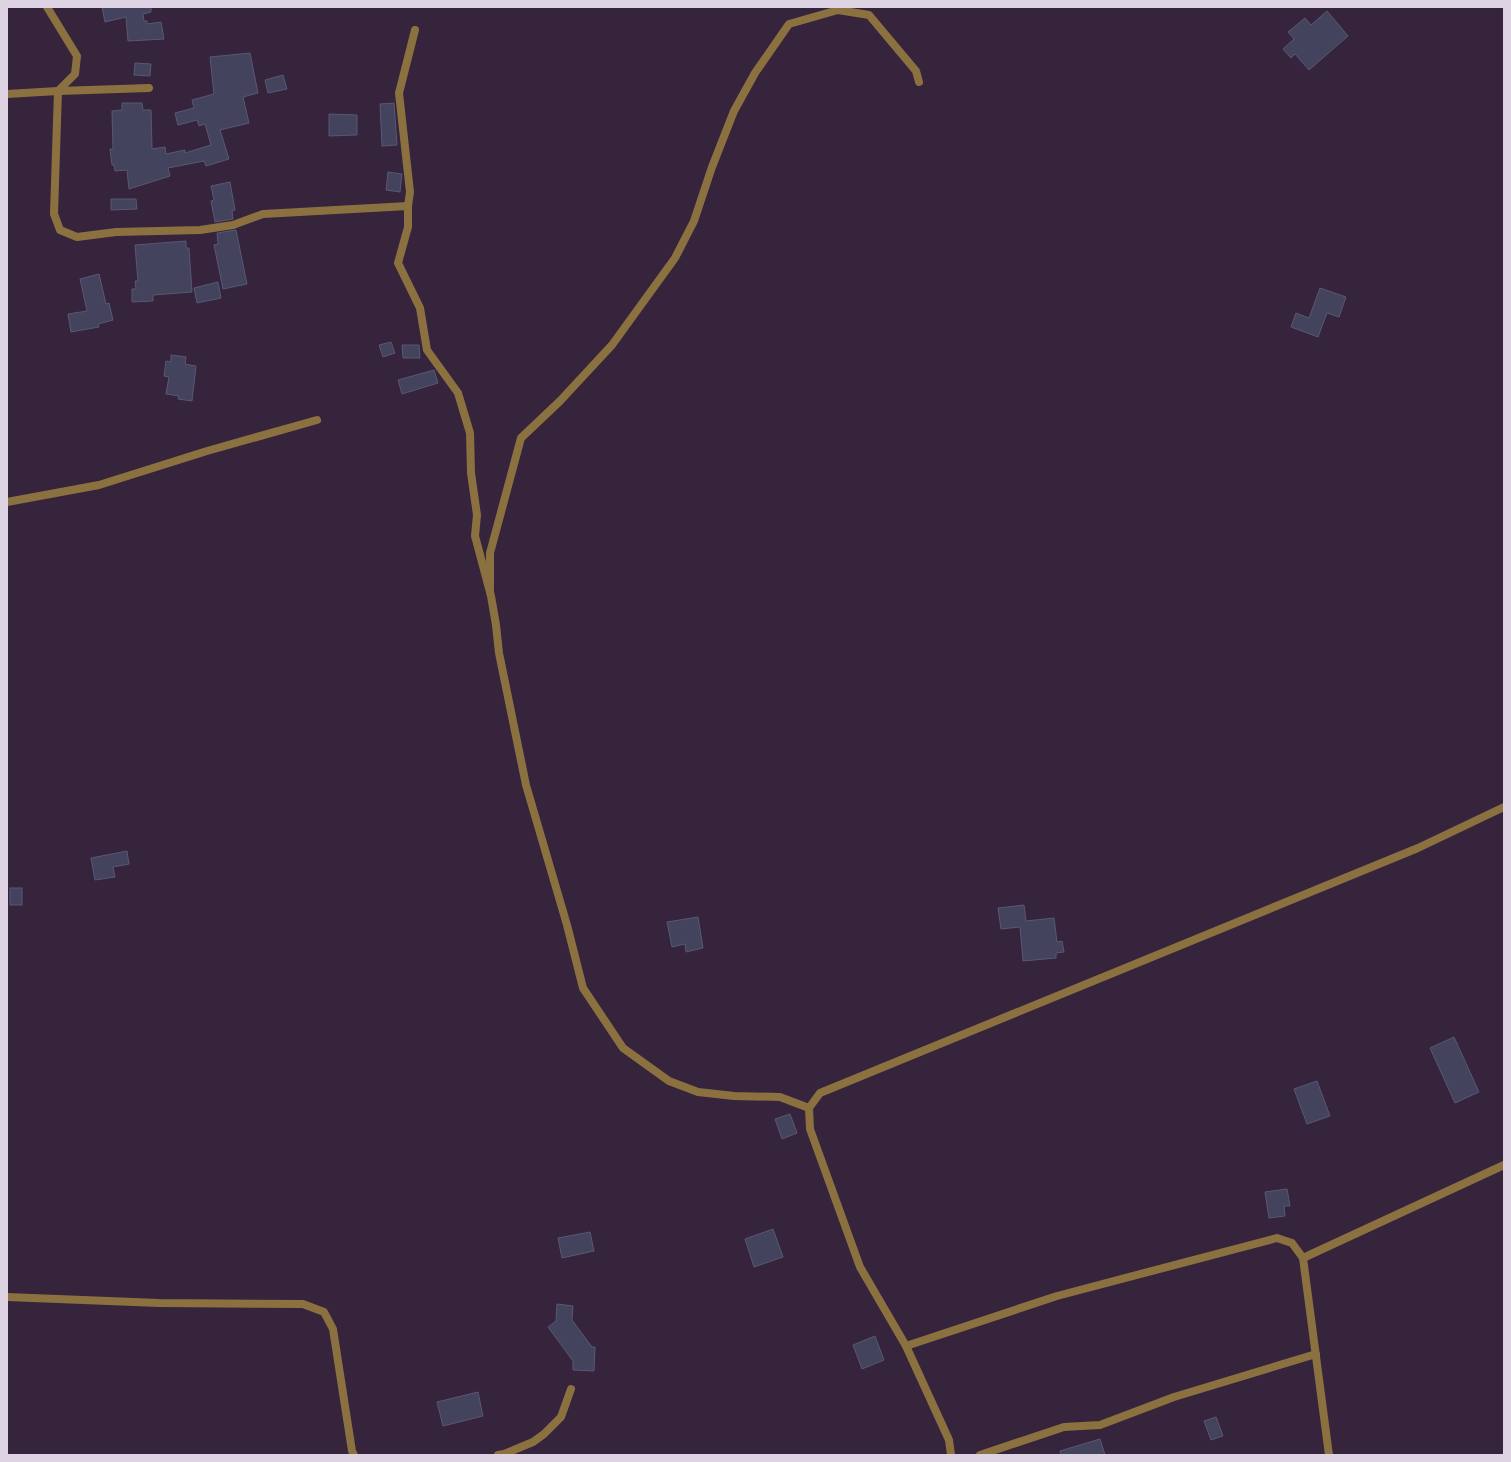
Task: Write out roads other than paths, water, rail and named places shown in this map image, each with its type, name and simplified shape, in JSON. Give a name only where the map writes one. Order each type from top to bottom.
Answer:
[{"type":"street","points":[[47,7],[77,56],[75,74],[58,91],[54,214],[60,230],[77,237],[116,232],[200,230],[233,225],[263,214],[408,206]]},
{"type":"street","points":[[491,596],[490,553],[521,438],[560,401],[612,345],[675,258],[694,221],[712,167],[734,111],[755,73],[790,24],[838,10],[869,15],[916,71],[920,82]]},
{"type":"street","points":[[415,30],[399,94],[410,192],[408,227],[398,263],[420,308],[427,350],[458,393],[470,433],[471,473],[477,515],[475,536],[491,596],[499,652],[526,785],[567,925],[583,988],[623,1048],[669,1081],[698,1092],[734,1096],[780,1097],[808,1108]]},
{"type":"street","points":[[7,94],[149,88]]},
{"type":"street","points":[[7,502],[99,485],[317,420]]},
{"type":"street","points":[[951,1455],[949,1440],[906,1346],[860,1267],[810,1128],[808,1108],[820,1093],[1410,851],[1504,807]]},
{"type":"street","points":[[1303,1258],[1504,1165]]},
{"type":"street","points":[[906,1346],[1057,1296],[1277,1238],[1292,1243],[1303,1258],[1329,1455]]},
{"type":"street","points":[[7,1297],[159,1303],[303,1304],[324,1312],[333,1329],[354,1455]]},
{"type":"street","points":[[980,1455],[1064,1427],[1100,1425],[1174,1397],[1316,1354]]},
{"type":"street","points":[[498,1455],[533,1442],[544,1434],[562,1417],[571,1389]]}]
